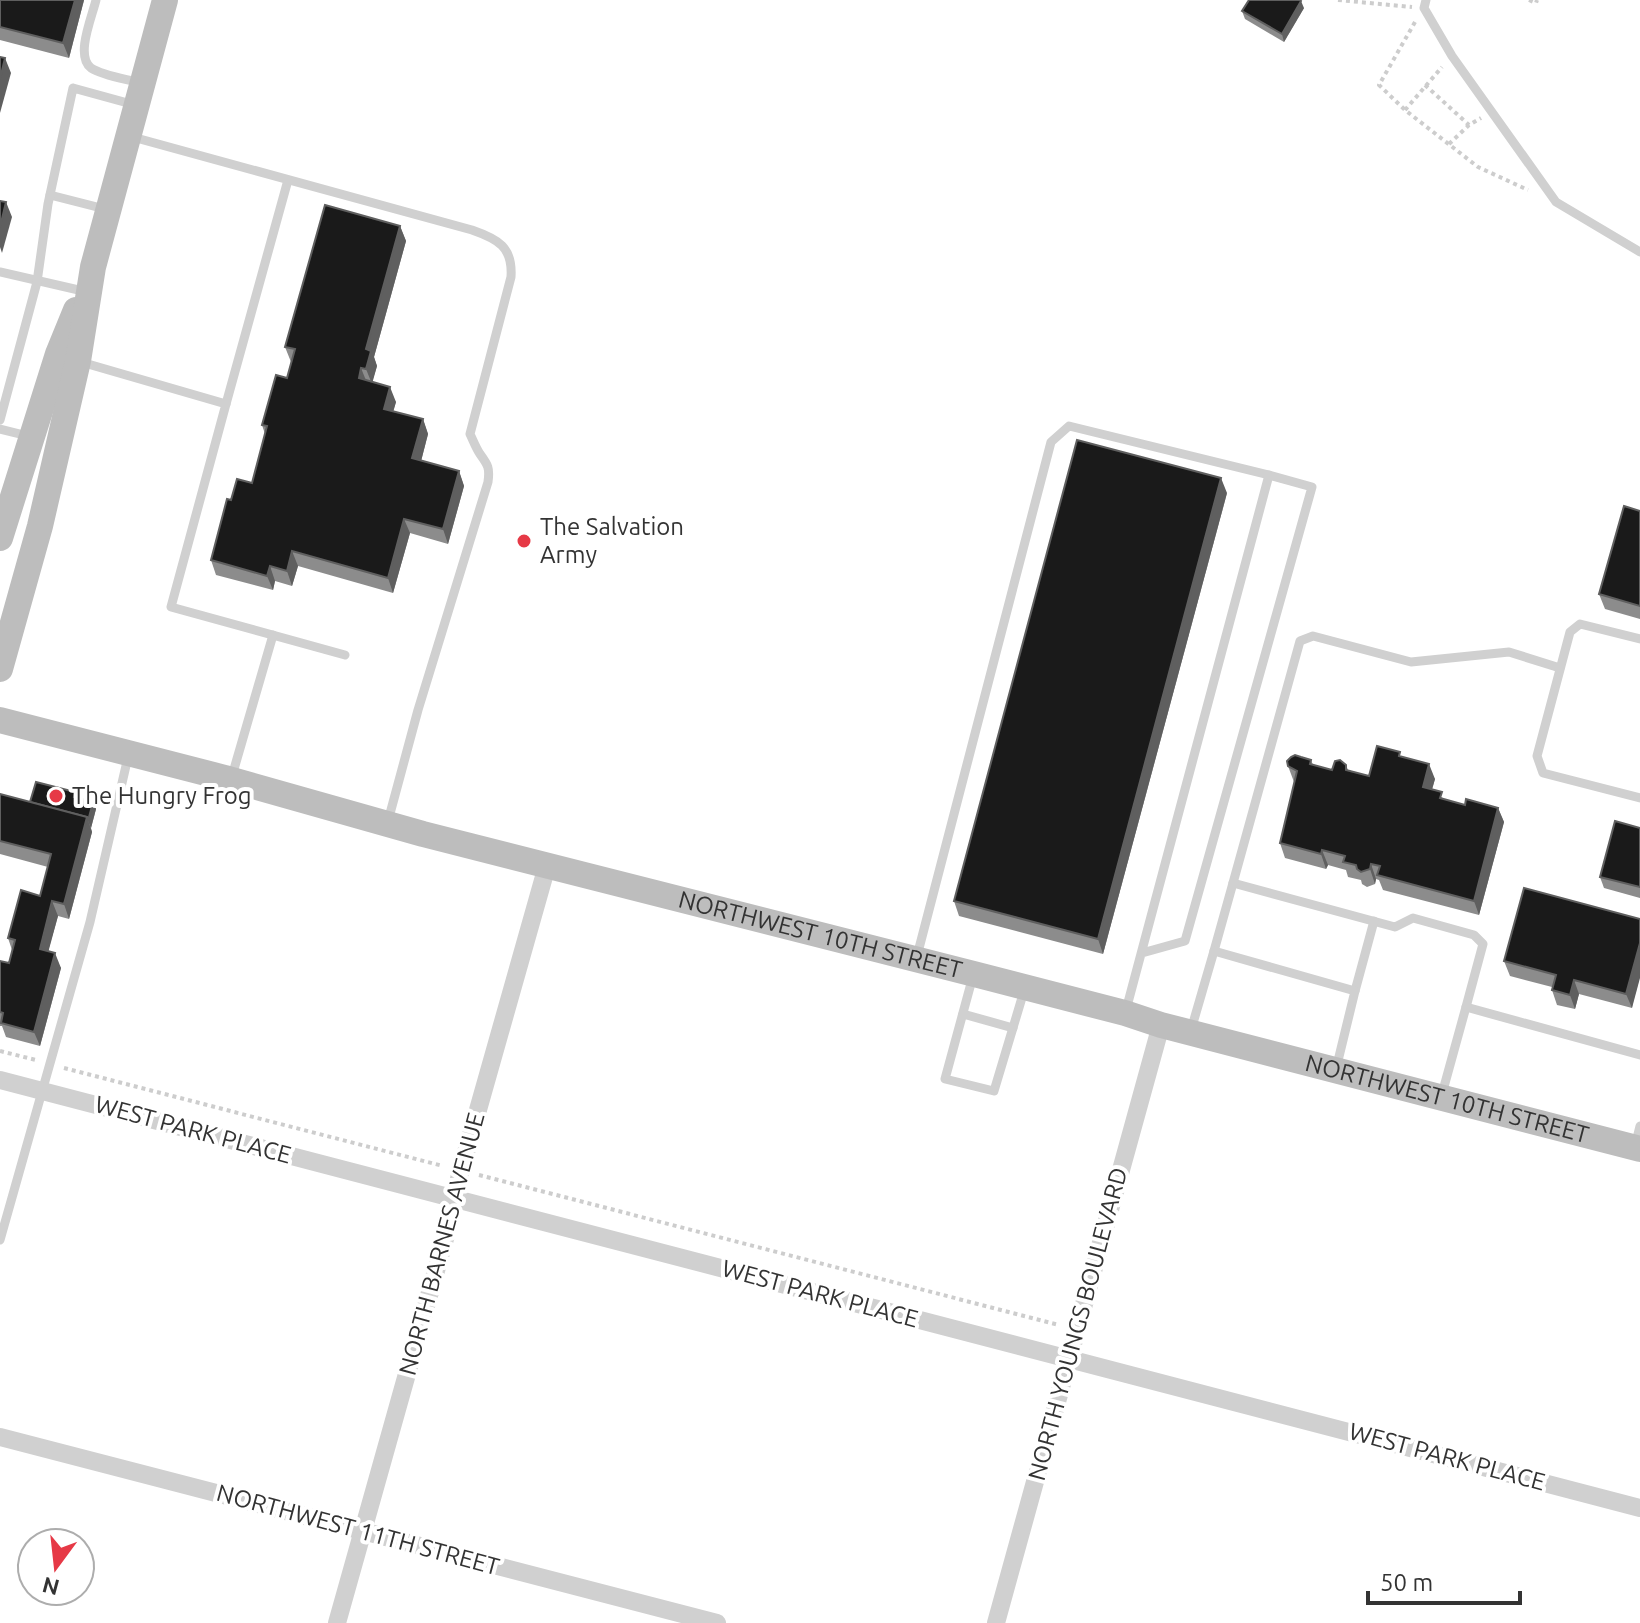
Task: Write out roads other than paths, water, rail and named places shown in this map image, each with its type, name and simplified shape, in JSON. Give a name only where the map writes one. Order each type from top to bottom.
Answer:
[{"type":"main road","points":[[0,669],[40,526],[78,361],[93,267],[165,0]]},
{"type":"main road","points":[[0,538],[58,354],[93,267]]},
{"type":"main road","name":"NORTHWEST 10TH STREET","points":[[0,720],[231,779],[547,866],[1125,1013],[1335,1071],[1441,1098],[1638,1141]]},
{"type":"street","name":"NORTH BARNES AVENUE","points":[[337,1623],[547,866]]},
{"type":"street","name":"NORTH YOUNGS BOULEVARD","points":[[996,1623],[1161,1025]]},
{"type":"street","name":"WEST PARK PLACE","points":[[0,1080],[1640,1508]]},
{"type":"street","name":"NORTHWEST 11TH STREET","points":[[0,1437],[717,1623]]},
{"type":"lane","points":[[96,0],[83,52],[85,61],[90,67],[139,94]]},
{"type":"lane","points":[[1425,4],[1452,56],[1556,202],[1640,252]]},
{"type":"lane","points":[[0,420],[37,282],[50,195],[73,88],[139,94]]},
{"type":"lane","points":[[128,136],[489,236],[507,252],[511,277],[470,434],[479,453],[487,461],[490,470],[488,482],[418,710],[387,824]]},
{"type":"lane","points":[[288,180],[171,607],[345,655]]},
{"type":"lane","points":[[50,195],[108,210]]},
{"type":"lane","points":[[0,272],[83,291]]},
{"type":"lane","points":[[78,361],[226,404]]},
{"type":"lane","points":[[916,959],[1051,442],[1069,426],[1312,487],[1185,941],[1142,953]]},
{"type":"lane","points":[[0,429],[32,437]]},
{"type":"lane","points":[[1125,1013],[1269,475]]},
{"type":"lane","points":[[1640,639],[1580,624],[1570,632],[1537,756],[1543,773],[1640,798]]},
{"type":"lane","points":[[231,779],[273,635]]},
{"type":"lane","points":[[1191,1033],[1300,641],[1313,636],[1411,662],[1509,652],[1560,668]]},
{"type":"lane","points":[[0,1240],[90,922],[129,753]]},
{"type":"lane","points":[[1233,883],[1395,927],[1413,918],[1474,935],[1483,944],[1441,1098]]},
{"type":"lane","points":[[1335,1071],[1374,921]]},
{"type":"lane","points":[[1214,951],[1355,991]]},
{"type":"lane","points":[[974,974],[945,1079],[994,1091],[1025,988]]},
{"type":"lane","points":[[1466,1007],[1640,1055]]},
{"type":"lane","points":[[963,1014],[1013,1028]]},
{"type":"place","name":"The Salvation Army","points":[[524,541]]},
{"type":"place","name":"The Hungry Frog","points":[[56,796]]}]
